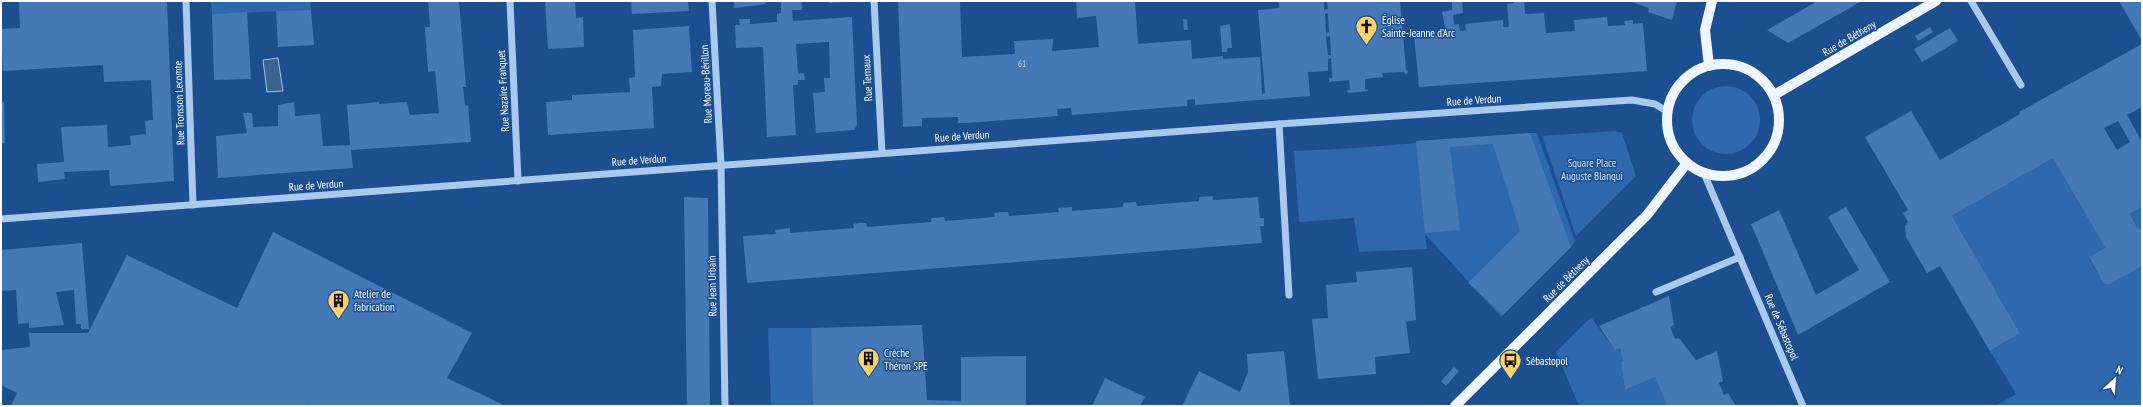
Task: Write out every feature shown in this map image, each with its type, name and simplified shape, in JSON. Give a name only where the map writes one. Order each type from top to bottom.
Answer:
[{"type":"main road","points":[[1709,66],[1705,30],[1712,1]]},
{"type":"main road","name":"Rue de Bétheny","points":[[1774,95],[1936,1]]},
{"type":"main road","points":[[1728,64],[1746,69],[1765,83],[1774,95],[1779,113],[1778,131],[1772,149],[1760,163],[1743,173],[1725,176],[1706,173],[1687,163],[1675,148],[1668,131],[1668,112],[1674,94],[1683,82],[1695,72],[1709,66],[1728,64]]},
{"type":"main road","name":"Rue de Bétheny","points":[[1455,406],[1647,215],[1687,163]]},
{"type":"street","name":"Rue Tronsson Lecomte","points":[[186,1],[193,205]]},
{"type":"street","name":"Rue Nazaire Franquet","points":[[510,1],[518,181]]},
{"type":"street","name":"Rue Moreau-Bérillon","points":[[712,1],[721,165]]},
{"type":"street","name":"Rue Ternaux","points":[[874,1],[882,153]]},
{"type":"street","points":[[1971,1],[2021,85]]},
{"type":"street","name":"Rue de Verdun","points":[[1,219],[1279,124],[1632,100],[1655,104],[1668,112]]},
{"type":"street","points":[[1279,124],[1289,295]]},
{"type":"street","name":"Rue Jean Urbain","points":[[721,165],[725,406]]},
{"type":"street","name":"Rue de Sébastopol","points":[[1706,173],[1706,178],[1804,406]]},
{"type":"street","points":[[1656,292],[1740,257]]},
{"type":"green space","points":[[211,1],[310,1],[311,10],[212,14]]},
{"type":"green space","points":[[1726,86],[1739,89],[1750,96],[1757,107],[1760,120],[1757,133],[1750,144],[1739,151],[1726,154],[1713,151],[1702,144],[1695,133],[1692,120],[1695,107],[1702,96],[1713,89]]},
{"type":"green space","name":"Square Place Auguste Blanqui","points":[[1615,131],[1622,133],[1636,176],[1576,236],[1542,136]]},
{"type":"green space","points":[[1537,133],[1575,241],[1571,247],[1501,317],[1425,234],[1427,249],[1359,252],[1354,218],[1299,222],[1294,151],[1383,146]]},
{"type":"green space","points":[[2053,158],[2105,248],[2089,258],[2103,283],[2109,285],[2142,266],[2142,406],[1996,406],[2016,394],[1990,351],[2020,333],[1952,216]]},
{"type":"green space","points":[[2142,207],[2142,227],[2138,229],[2130,214]]},
{"type":"green space","points":[[1591,317],[1615,350],[1620,348],[1623,361],[1621,362],[1625,390],[1655,377],[1667,406],[1579,406],[1556,352]]},
{"type":"green space","points":[[768,328],[811,328],[813,406],[771,406]]},
{"type":"shaded area","points":[[278,58],[283,91],[267,92],[263,60]]},
{"type":"building","points":[[167,1],[174,181],[110,186],[109,170],[64,172],[65,179],[38,182],[37,164],[64,162],[61,127],[107,125],[108,147],[131,145],[130,136],[146,134],[145,121],[153,120],[151,80],[104,82],[103,65],[3,71],[1,29],[20,28],[19,2]]},
{"type":"building","points":[[428,1],[459,1],[466,87],[463,87],[465,106],[468,105],[471,142],[351,150],[353,168],[218,178],[216,136],[247,133],[243,113],[252,113],[253,127],[278,126],[278,105],[294,102],[295,116],[320,114],[323,146],[350,145],[347,105],[379,102],[379,104],[407,102],[410,115],[439,113],[435,71],[428,72],[425,27],[430,27]]},
{"type":"building","points":[[545,1],[575,1],[576,18],[583,17],[584,47],[548,49]]},
{"type":"building","points":[[631,1],[688,1],[689,11],[632,14]]},
{"type":"building","points":[[734,1],[765,1],[766,4],[734,8]]},
{"type":"building","points":[[781,1],[802,1],[802,10],[792,10],[793,21],[852,17],[857,125],[854,130],[816,133],[813,93],[825,92],[824,78],[830,78],[829,42],[796,44],[798,74],[804,73],[805,80],[798,80],[798,85],[793,85],[796,135],[767,137],[763,47],[736,48],[735,25],[740,25],[739,19],[750,19],[750,24],[777,22],[777,14],[781,13]]},
{"type":"building","points":[[829,1],[844,1],[844,2],[829,3]]},
{"type":"building","points":[[898,1],[960,1],[962,57],[1015,54],[1014,41],[1053,39],[1052,51],[1099,47],[1096,16],[1077,18],[1076,1],[1135,1],[1138,44],[1191,40],[1192,59],[1223,56],[1223,59],[1260,57],[1262,94],[1265,93],[1258,10],[1279,8],[1279,1],[1324,1],[1324,10],[1328,9],[1327,1],[1400,1],[1406,69],[1408,72],[1406,75],[1404,72],[1382,73],[1383,77],[1365,79],[1365,90],[1367,89],[1368,91],[1348,93],[1347,90],[1350,90],[1349,80],[1329,82],[1329,78],[1332,78],[1331,58],[1328,59],[1328,71],[1308,72],[1310,96],[1195,105],[1195,99],[1187,100],[1187,106],[1072,115],[1071,108],[1057,109],[1058,116],[966,123],[958,123],[958,117],[922,118],[922,126],[903,127]],"holes":[[[1328,13],[1329,32],[1326,33],[1325,14]],[[1330,36],[1331,55],[1328,55],[1326,37]]]},
{"type":"building","points":[[1452,1],[1462,1],[1463,13],[1453,15],[1454,25],[1459,24],[1460,31],[1466,30],[1465,24],[1503,20],[1503,27],[1509,27],[1507,4],[1514,3],[1514,1],[1524,1],[1525,14],[1544,13],[1546,33],[1575,31],[1574,20],[1607,17],[1608,26],[1625,25],[1624,21],[1633,20],[1633,24],[1643,23],[1647,71],[1419,87],[1414,35],[1446,32],[1442,12],[1452,10]]},
{"type":"building","points":[[1629,1],[1677,1],[1672,20],[1648,12],[1649,8]]},
{"type":"building","points":[[1813,1],[1862,1],[1788,43],[1767,30],[1814,3]]},
{"type":"building","points":[[2119,1],[2142,1],[2142,41]]},
{"type":"building","points":[[311,10],[314,45],[278,47],[276,11]]},
{"type":"building","points":[[247,12],[251,79],[214,80],[212,14]]},
{"type":"building","points":[[1183,19],[1187,19],[1188,30],[1184,30]]},
{"type":"building","points":[[1230,24],[1232,48],[1227,48],[1227,52],[1222,52],[1220,26]]},
{"type":"building","points":[[689,26],[692,72],[662,74],[661,86],[652,87],[654,128],[548,135],[546,102],[572,100],[572,95],[630,92],[629,78],[635,77],[633,30]]},
{"type":"building","points":[[1930,27],[1933,32],[1918,41],[1915,36]]},
{"type":"building","points":[[1950,28],[1958,41],[1922,62],[1914,49]]},
{"type":"building","points":[[2142,44],[2142,107],[2127,115],[2142,142],[2142,207],[2130,214],[2138,229],[2142,227],[2142,266],[2109,285],[2103,283],[2089,257],[2105,248],[2053,158],[1952,216],[2020,333],[1990,351],[1940,266],[1927,273],[1906,237],[1905,226],[1908,222],[1903,213],[1908,210],[1865,137],[1911,111],[1940,160],[2020,114],[2019,112]],"holes":[[[2118,121],[2130,142],[2117,150],[2104,128]]]},
{"type":"building","points":[[1,102],[4,102],[5,143],[1,143]]},
{"type":"building","points":[[1530,133],[1571,247],[1503,315],[1468,283],[1520,231],[1493,144],[1450,147],[1460,230],[1425,233],[1416,141]]},
{"type":"building","points":[[1213,196],[1213,200],[1258,197],[1260,218],[1264,218],[1264,226],[1260,226],[1262,243],[747,283],[743,236],[776,234],[775,230],[790,228],[790,233],[854,228],[853,224],[859,223],[866,223],[867,227],[931,222],[931,218],[944,217],[945,221],[995,217],[994,213],[1003,212],[1008,212],[1009,216],[1059,212],[1058,208],[1072,207],[1072,211],[1123,207],[1123,203],[1136,202],[1137,206],[1199,201],[1199,197]]},
{"type":"building","points":[[684,197],[708,198],[710,406],[687,406]]},
{"type":"building","points":[[1846,207],[1890,282],[1798,335],[1751,224],[1779,210],[1816,295],[1859,270],[1828,217]]},
{"type":"building","points":[[273,232],[472,333],[447,378],[506,406],[312,406],[308,404],[307,406],[11,406],[17,393],[1,385],[1,350],[30,347],[29,333],[88,333],[127,255],[237,308]]},
{"type":"building","points":[[82,243],[89,329],[81,329],[81,324],[76,324],[74,290],[56,292],[64,325],[29,328],[29,323],[18,324],[16,290],[1,291],[1,250]]},
{"type":"building","points":[[1412,267],[1416,320],[1406,322],[1410,353],[1375,357],[1376,374],[1318,379],[1312,319],[1328,318],[1326,285],[1357,282],[1356,272]]},
{"type":"building","points":[[1669,296],[1674,325],[1670,327],[1675,339],[1679,338],[1696,360],[1717,351],[1723,381],[1719,383],[1724,395],[1728,393],[1736,406],[1667,406],[1655,377],[1625,390],[1621,362],[1623,361],[1620,348],[1615,350],[1599,326]]},
{"type":"building","name":"Crèche Théron SPE","points":[[922,325],[927,400],[961,401],[961,357],[1026,356],[1026,406],[813,406],[811,328]]},
{"type":"building","points":[[1284,351],[1290,406],[1182,406],[1199,371],[1240,392],[1248,372],[1247,354]]},
{"type":"building","points":[[1454,367],[1459,371],[1446,386],[1441,381]]},
{"type":"building","points":[[1105,378],[1145,397],[1140,406],[1092,406]]},
{"type":"place","name":"Église Sainte-Jeanne d'Arc","points":[[1367,46]]},
{"type":"place","name":"Atelier de fabrication","points":[[339,320]]},
{"type":"place","name":"Crèche Théron SPE","points":[[869,378]]},
{"type":"place","name":"Sébastopol","points":[[1511,380]]}]
